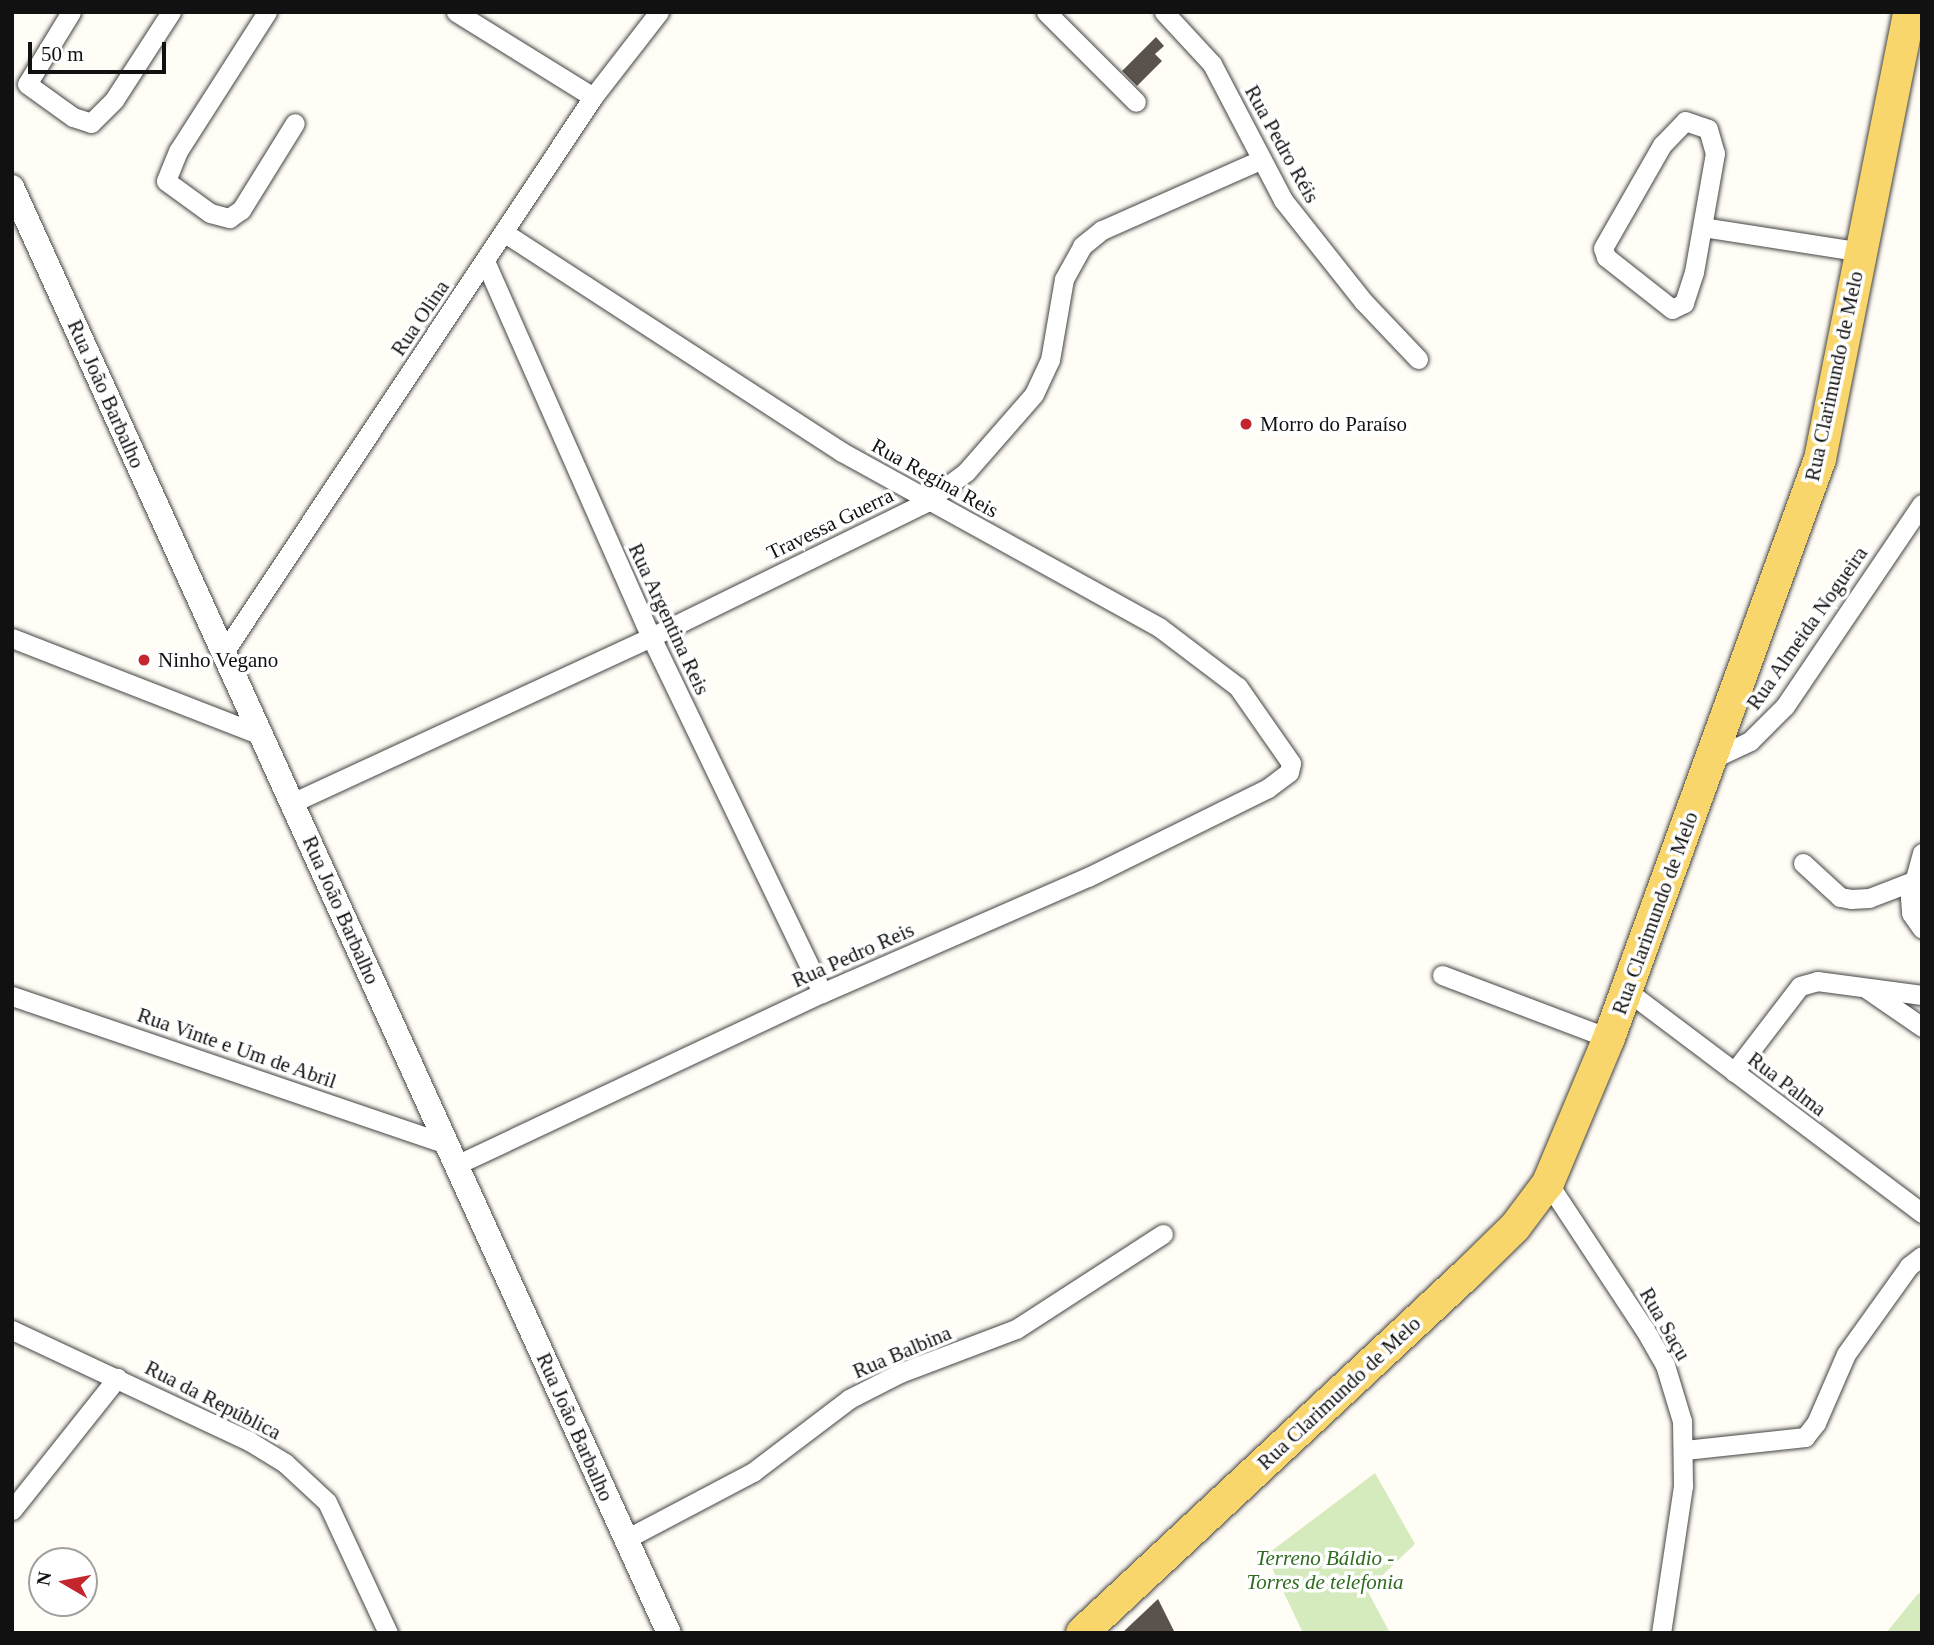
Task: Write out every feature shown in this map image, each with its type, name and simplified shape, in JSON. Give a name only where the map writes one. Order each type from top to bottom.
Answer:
[{"type":"main road","name":"Rua Clarimundo de Melo","points":[[1082,1633],[1516,1227],[1548,1183],[1609,1038],[1819,459],[1912,21]]},
{"type":"street","points":[[71,12],[20,80],[73,117],[95,122],[170,12]]},
{"type":"street","points":[[267,12],[178,151],[166,181],[210,213],[229,218],[246,202],[295,123]]},
{"type":"street","points":[[456,12],[593,97]]},
{"type":"street","name":"Rua Olina","points":[[224,652],[593,97],[659,12]]},
{"type":"street","points":[[1046,12],[1136,102]]},
{"type":"street","name":"Rua Pedro Réis","points":[[1164,12],[1212,64],[1260,160],[1304,229],[1418,359]]},
{"type":"street","points":[[1681,121],[1708,129],[1714,145],[1703,227],[1688,296],[1676,308],[1664,304],[1604,253],[1606,236],[1681,121]]},
{"type":"street","name":"Travessa Guerra","points":[[292,803],[651,637],[926,502],[973,464],[1034,394],[1050,360],[1064,279],[1082,246],[1102,230],[1260,160]]},
{"type":"street","name":"Rua João Barbalho","points":[[12,187],[669,1633]]},
{"type":"street","points":[[1703,227],[1862,252]]},
{"type":"street","name":"Rua Regina Reis","points":[[505,233],[842,452],[926,502],[1158,627],[1216,668],[1245,697],[1291,763],[1289,772],[1268,788]]},
{"type":"street","name":"Rua Argentina Reis","points":[[485,261],[651,637],[822,993]]},
{"type":"street","name":"Rua Almeida Nogueira","points":[[1712,759],[1750,741],[1785,706],[1922,504]]},
{"type":"street","points":[[12,638],[261,735]]},
{"type":"street","name":"Rua Pedro Reis","points":[[451,1154],[1088,877],[1268,788]]},
{"type":"street","points":[[1922,853],[1911,882],[1911,913],[1922,929]]},
{"type":"street","points":[[1802,863],[1834,892],[1851,899],[1869,898],[1911,882]]},
{"type":"street","points":[[1442,975],[1609,1038]]},
{"type":"street","points":[[1734,1072],[1800,986],[1817,981],[1922,995]]},
{"type":"street","points":[[1867,989],[1922,1027]]},
{"type":"street","name":"Rua Palma","points":[[1626,990],[1922,1213]]},
{"type":"street","name":"Rua Vinte e Um de Abril","points":[[12,996],[451,1154]]},
{"type":"street","name":"Rua Saçu","points":[[1548,1183],[1665,1365],[1685,1450],[1661,1633]]},
{"type":"street","name":"Rua Balbina","points":[[626,1539],[753,1472],[849,1399],[900,1373],[1016,1329],[1163,1234]]},
{"type":"street","points":[[1685,1450],[1805,1437],[1816,1423],[1846,1354],[1909,1266],[1922,1256]]},
{"type":"street","name":"Rua da República","points":[[12,1330],[249,1441],[309,1483],[343,1529],[388,1633]]},
{"type":"street","points":[[12,1510],[117,1378]]},
{"type":"green space","name":"Terreno Báldio - Torres de telefonia","points":[[1375,1473],[1415,1544],[1367,1590],[1390,1633],[1303,1633],[1266,1555]]},
{"type":"green space","points":[[1922,1591],[1922,1633],[1886,1633],[1917,1595]]},
{"type":"building","points":[[1156,37],[1164,46],[1155,54],[1162,61],[1137,86],[1122,71]]},
{"type":"building","points":[[1158,1599],[1175,1633],[1122,1633]]},
{"type":"place","name":"Morro do Paraíso","points":[[1246,424]]},
{"type":"place","name":"Ninho Vegano","points":[[144,660]]}]
